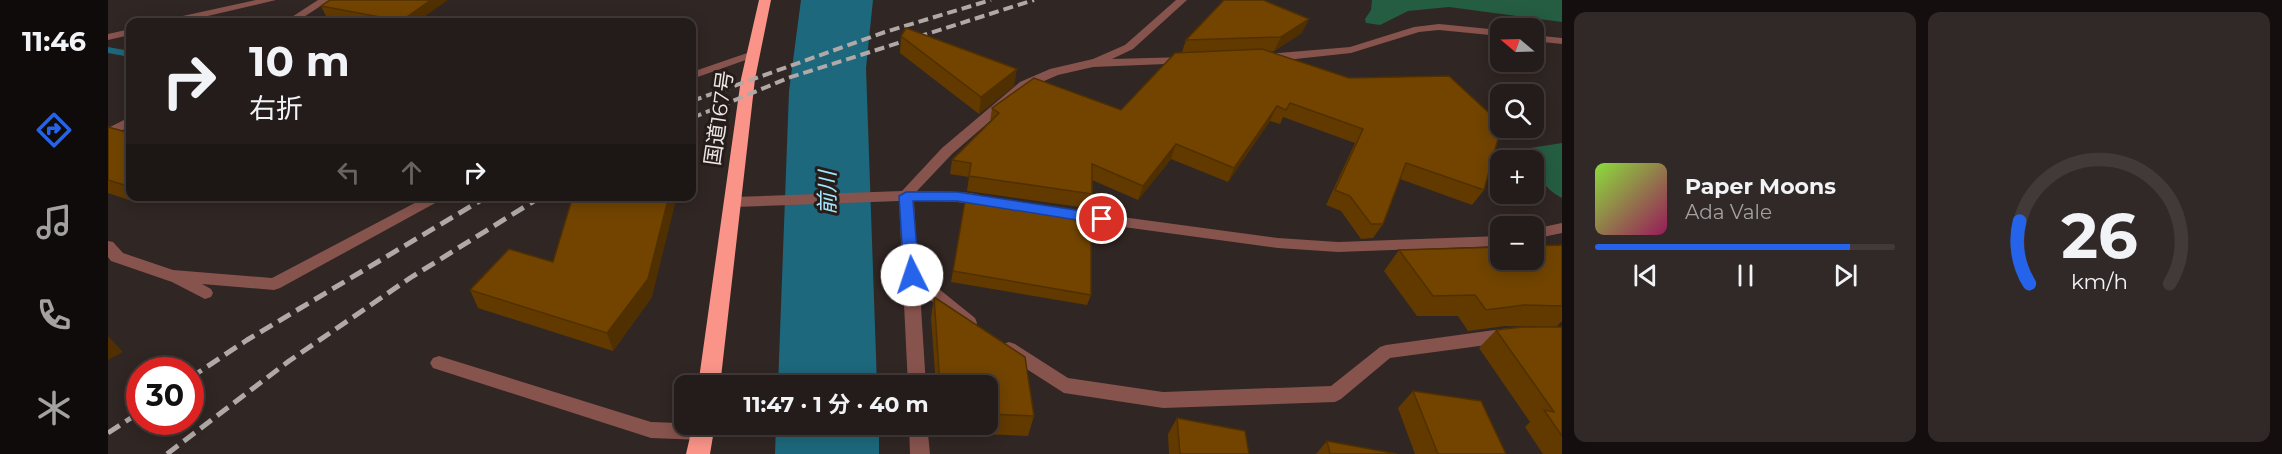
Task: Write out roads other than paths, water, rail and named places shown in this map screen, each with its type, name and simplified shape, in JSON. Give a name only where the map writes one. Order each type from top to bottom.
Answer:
[{"type":"highway","name":"国道167号","points":[[710,375],[753,54],[765,0]]},
{"type":"street","points":[[188,18],[271,0]]},
{"type":"street","points":[[296,18],[325,0]]},
{"type":"street","points":[[917,375],[906,196],[947,151],[1024,85],[1054,72],[1093,63],[1129,47],[1182,0]]},
{"type":"street","points":[[1257,58],[1351,50],[1418,29],[1439,27],[1490,32]]},
{"type":"street","points":[[108,38],[126,33]]},
{"type":"street","points":[[1544,39],[1562,41]]},
{"type":"street","points":[[696,75],[753,54]]},
{"type":"street","points":[[1093,63],[1200,61]]},
{"type":"street","points":[[108,134],[126,123]]},
{"type":"street","points":[[733,202],[906,196],[957,197],[1002,204]]},
{"type":"street","points":[[172,276],[274,284],[432,201]]},
{"type":"street","points":[[1059,213],[1278,243],[1338,247],[1490,241]]},
{"type":"street","points":[[1544,232],[1562,228]]},
{"type":"street","points":[[108,246],[117,256],[172,276],[205,293]]},
{"type":"street","points":[[912,275],[989,336],[1064,385],[1163,400],[1335,394],[1386,352],[1505,335],[1528,336]]},
{"type":"street","points":[[439,363],[651,430],[702,437]]},
{"type":"street","points":[[919,435],[920,454]]},
{"type":"water","name":"前川","points":[[801,0],[873,0],[866,68],[877,375],[778,375],[789,91]]},
{"type":"water","points":[[776,435],[879,435],[879,454],[775,454]]},
{"type":"waterway","points":[[108,50],[126,53]]},
{"type":"railway","points":[[696,100],[885,32],[991,0]]},
{"type":"railway","points":[[696,116],[788,78],[1034,0]]},
{"type":"railway","points":[[204,369],[247,340],[480,201]]},
{"type":"railway","points":[[167,454],[289,361],[410,278],[534,201]]},
{"type":"railway","points":[[108,433],[126,421]]}]
